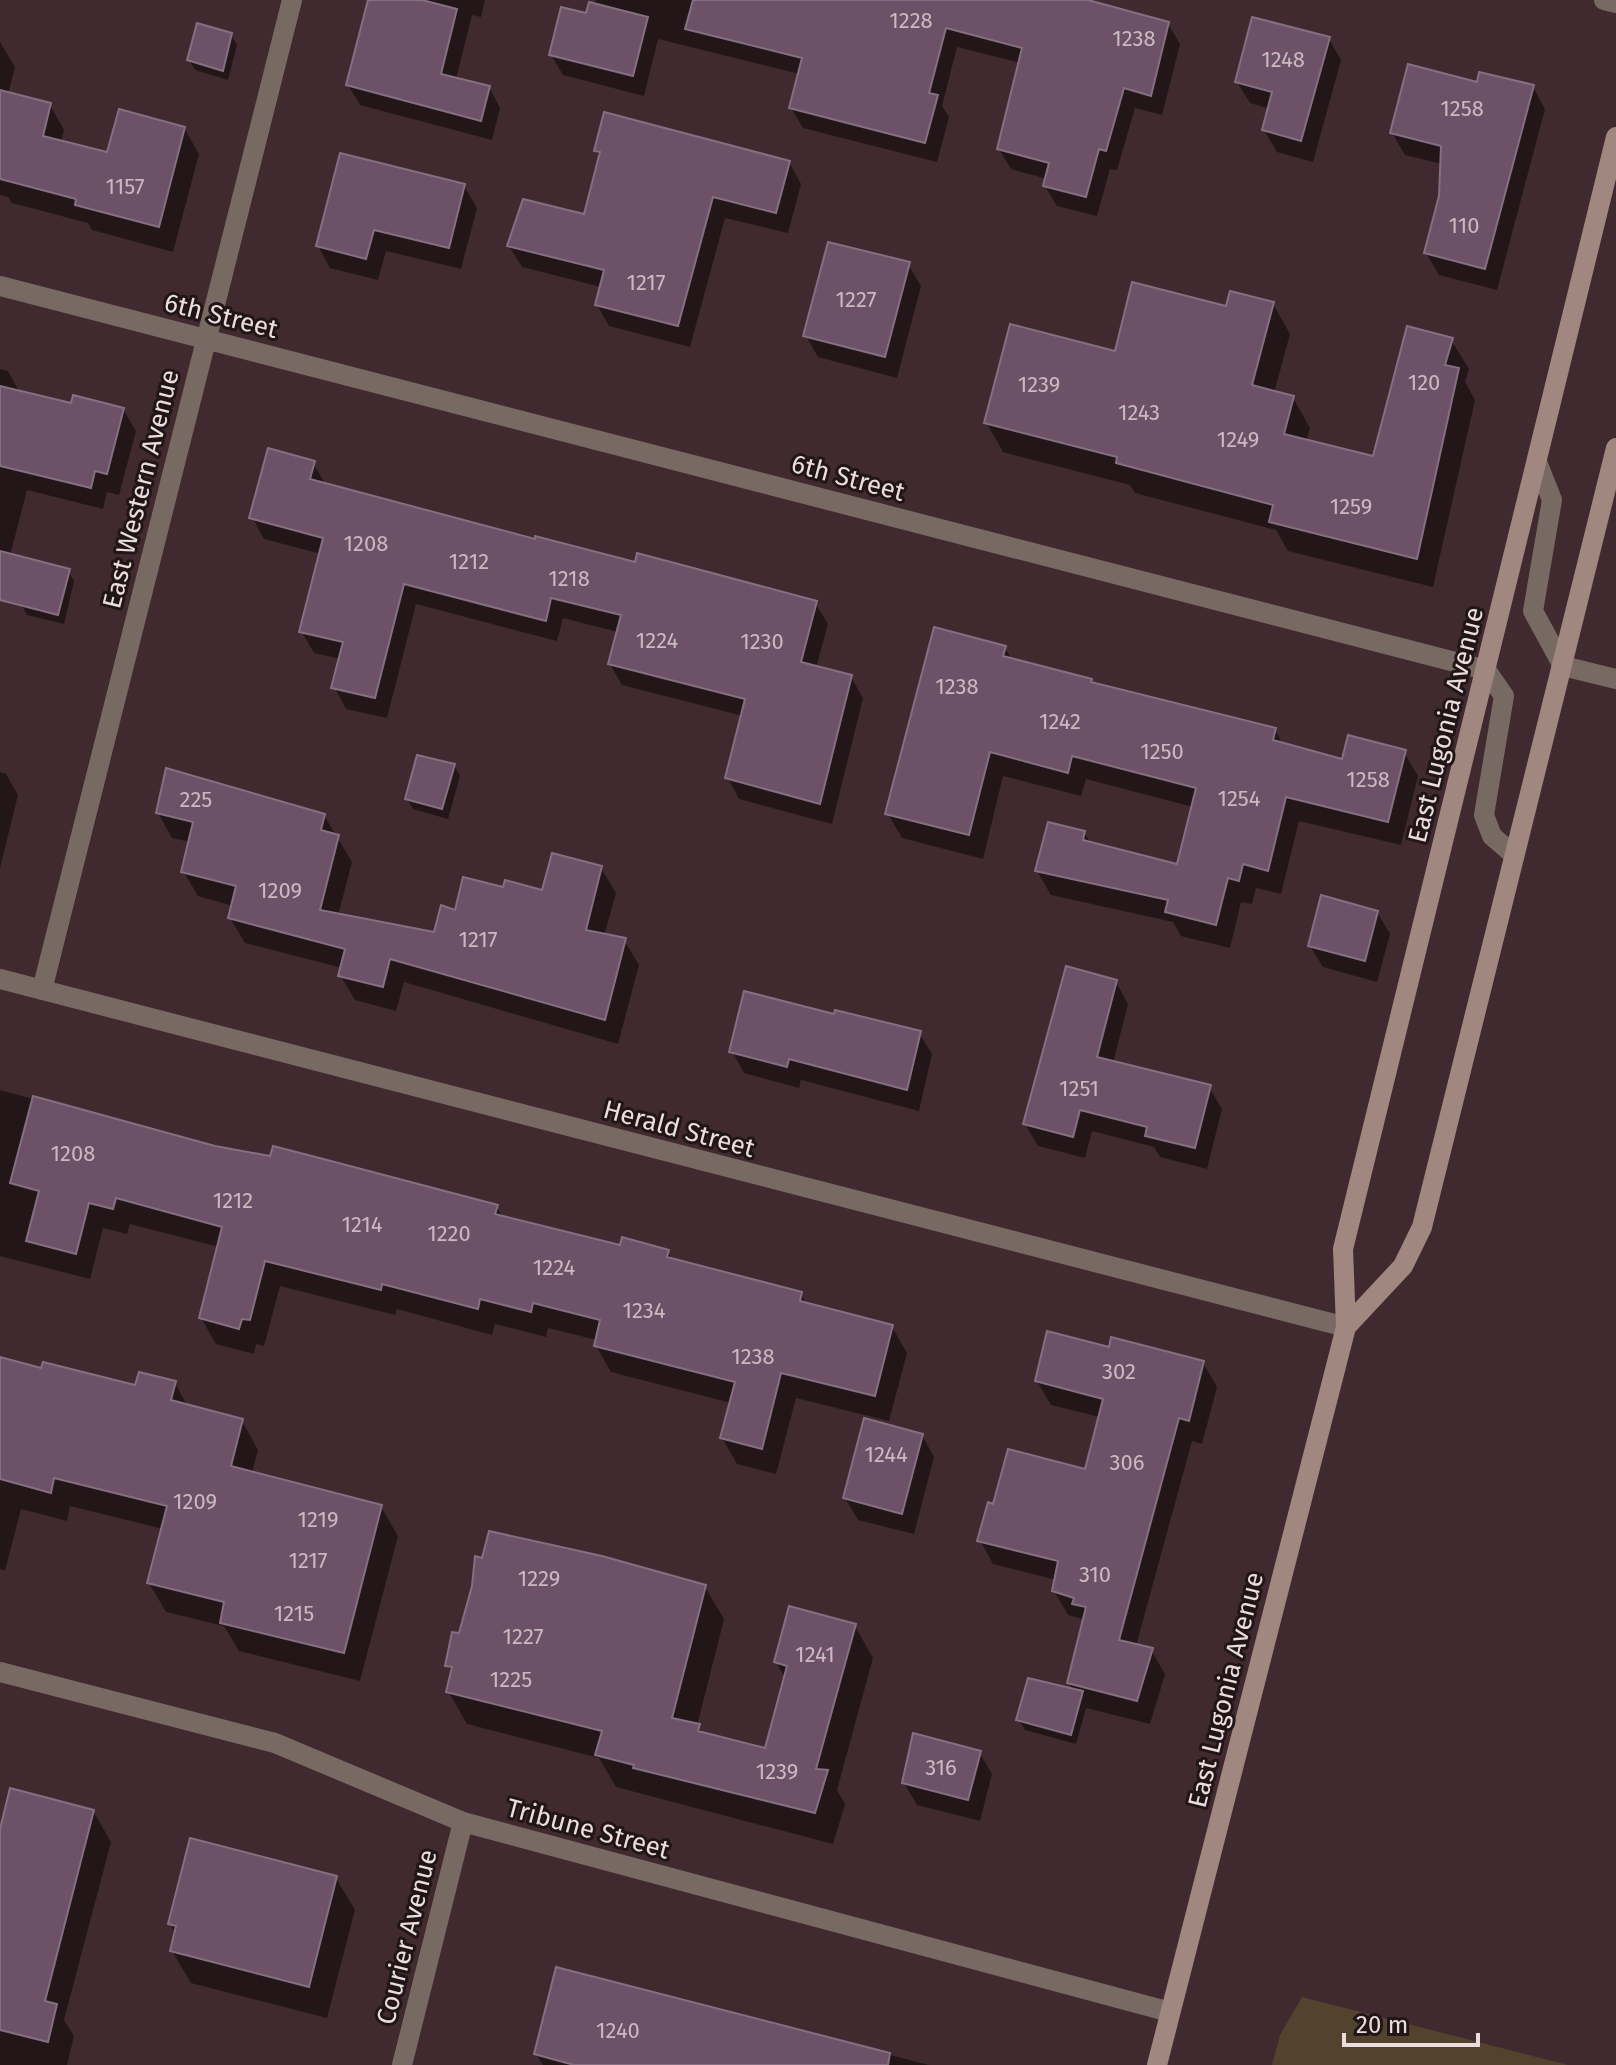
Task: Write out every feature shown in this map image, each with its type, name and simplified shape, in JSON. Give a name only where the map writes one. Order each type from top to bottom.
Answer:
[{"type":"main road","name":"East Lugonia Avenue","points":[[1157,2065],[1346,1327],[1343,1249],[1616,137]]},
{"type":"main road","name":"East Lugonia Avenue","points":[[1346,1327],[1403,1266],[1422,1227],[1616,448]]},
{"type":"street","name":"East Western Avenue","points":[[42,990],[204,338],[292,0]]},
{"type":"street","points":[[1604,0],[1616,3]]},
{"type":"street","name":"6th Street","points":[[0,286],[1486,670]]},
{"type":"street","points":[[1537,462],[1552,500],[1533,611],[1563,666],[1616,679]]},
{"type":"street","points":[[1486,670],[1504,696],[1484,815],[1492,836],[1514,855]]},
{"type":"street","name":"Herald Street","points":[[0,979],[1346,1327]]},
{"type":"street","name":"Tribune Street","points":[[0,1672],[275,1743],[463,1822],[1170,2012]]},
{"type":"street","name":"Courier Avenue","points":[[402,2065],[463,1822]]},
{"type":"shaded area","points":[[1302,1997],[1568,2065],[1272,2065],[1280,2035]]},
{"type":"building","points":[[368,0],[422,0],[457,9],[441,74],[490,86],[481,121],[346,85]]},
{"type":"building","points":[[693,0],[1088,0],[1169,22],[1151,96],[1124,88],[1106,151],[1099,149],[1086,197],[1043,186],[1049,163],[997,149],[1022,48],[946,28],[929,93],[938,95],[925,143],[789,108],[802,58],[685,29]]},
{"type":"building","points":[[589,2],[648,17],[633,76],[549,55],[561,7],[586,13]]},
{"type":"building","points":[[1252,17],[1330,37],[1301,141],[1262,130],[1272,92],[1235,82]]},
{"type":"building","points":[[197,23],[232,33],[223,71],[187,60]]},
{"type":"building","points":[[1408,64],[1477,82],[1479,72],[1534,85],[1485,269],[1424,253],[1439,196],[1441,146],[1390,133]]},
{"type":"building","points":[[0,90],[51,103],[43,136],[107,152],[119,109],[185,127],[159,227],[75,205],[76,199],[0,179]]},
{"type":"building","points":[[604,112],[790,161],[776,213],[713,197],[678,326],[595,305],[604,270],[507,246],[523,199],[584,214],[600,152],[594,151]]},
{"type":"building","points":[[340,153],[465,184],[449,248],[374,230],[366,259],[316,246]]},
{"type":"building","points":[[828,242],[910,262],[885,357],[803,336]]},
{"type":"building","points":[[1132,282],[1226,306],[1230,291],[1274,302],[1252,385],[1294,396],[1284,434],[1373,456],[1407,326],[1453,338],[1445,365],[1459,368],[1417,559],[1269,522],[1273,505],[1116,463],[1117,457],[984,423],[1010,324],[1115,351]]},
{"type":"building","points":[[0,386],[71,403],[73,395],[124,408],[107,474],[95,471],[91,488],[0,466]]},
{"type":"building","points":[[268,448],[315,461],[310,479],[535,539],[535,536],[635,562],[637,553],[817,601],[801,662],[852,675],[820,804],[725,778],[745,699],[608,664],[621,615],[551,598],[546,621],[404,584],[375,698],[331,688],[343,642],[299,632],[323,538],[249,518]]},
{"type":"building","points":[[0,551],[70,569],[58,615],[0,600]]},
{"type":"building","points":[[934,627],[1006,646],[1003,656],[1092,679],[1091,682],[1276,728],[1273,740],[1342,759],[1348,735],[1406,750],[1388,822],[1286,797],[1268,871],[1243,864],[1239,881],[1228,878],[1216,925],[1165,912],[1168,900],[1035,871],[1048,822],[1085,831],[1083,840],[1177,864],[1196,788],[1072,756],[1068,773],[990,752],[969,835],[885,814]]},
{"type":"building","points":[[417,755],[455,764],[442,809],[405,799]]},
{"type":"building","points":[[166,768],[325,814],[321,830],[339,835],[320,910],[434,932],[441,905],[455,910],[463,877],[503,887],[505,880],[542,890],[552,853],[602,866],[586,930],[626,938],[605,1020],[390,959],[383,987],[338,976],[345,949],[228,918],[236,886],[181,872],[193,822],[156,813]]},
{"type":"building","points":[[1321,895],[1378,911],[1365,961],[1308,946]]},
{"type":"building","points":[[1066,966],[1117,980],[1097,1057],[1211,1085],[1195,1148],[1145,1136],[1147,1127],[1080,1110],[1073,1137],[1023,1124]]},
{"type":"building","points":[[744,991],[834,1014],[835,1010],[921,1031],[907,1090],[789,1059],[787,1067],[729,1052]]},
{"type":"building","points":[[33,1096],[215,1146],[270,1156],[273,1146],[498,1205],[495,1214],[620,1245],[622,1237],[669,1250],[667,1257],[802,1292],[800,1301],[893,1325],[875,1396],[781,1373],[762,1449],[720,1438],[735,1382],[594,1346],[600,1320],[533,1303],[531,1312],[480,1299],[478,1309],[382,1284],[381,1290],[265,1261],[250,1320],[242,1319],[239,1329],[199,1318],[222,1227],[116,1198],[113,1209],[89,1203],[76,1254],[26,1241],[39,1191],[10,1183]]},
{"type":"building","points":[[1047,1331],[1109,1347],[1111,1337],[1204,1361],[1189,1421],[1179,1418],[1119,1640],[1153,1648],[1137,1701],[1067,1683],[1086,1607],[1072,1604],[1074,1598],[1052,1591],[1058,1561],[977,1541],[988,1502],[993,1504],[1008,1449],[1085,1469],[1103,1399],[1035,1381]]},
{"type":"building","points":[[0,1357],[41,1368],[43,1362],[135,1385],[139,1372],[176,1381],[171,1400],[243,1419],[231,1466],[382,1505],[344,1653],[220,1623],[224,1602],[147,1583],[167,1506],[54,1478],[51,1493],[0,1479]]},
{"type":"building","points":[[864,1418],[923,1434],[902,1514],[843,1498]]},
{"type":"building","points":[[489,1531],[602,1556],[706,1585],[672,1718],[700,1724],[698,1731],[765,1748],[787,1666],[774,1662],[789,1606],[856,1624],[816,1769],[828,1770],[815,1813],[633,1768],[634,1765],[595,1755],[602,1731],[446,1692],[452,1667],[445,1666],[452,1632],[459,1633],[472,1586],[475,1556],[482,1558]]},
{"type":"building","points":[[1028,1678],[1083,1691],[1071,1735],[1016,1720]]},
{"type":"building","points":[[913,1733],[981,1751],[968,1800],[902,1783]]},
{"type":"building","points":[[10,1788],[94,1810],[45,2001],[57,2004],[48,2042],[0,2030],[0,1829]]},
{"type":"building","points":[[190,1838],[337,1876],[309,1987],[170,1951],[176,1926],[168,1924]]},
{"type":"building","points":[[556,1967],[890,2053],[888,2065],[574,2065],[534,2054]]}]
